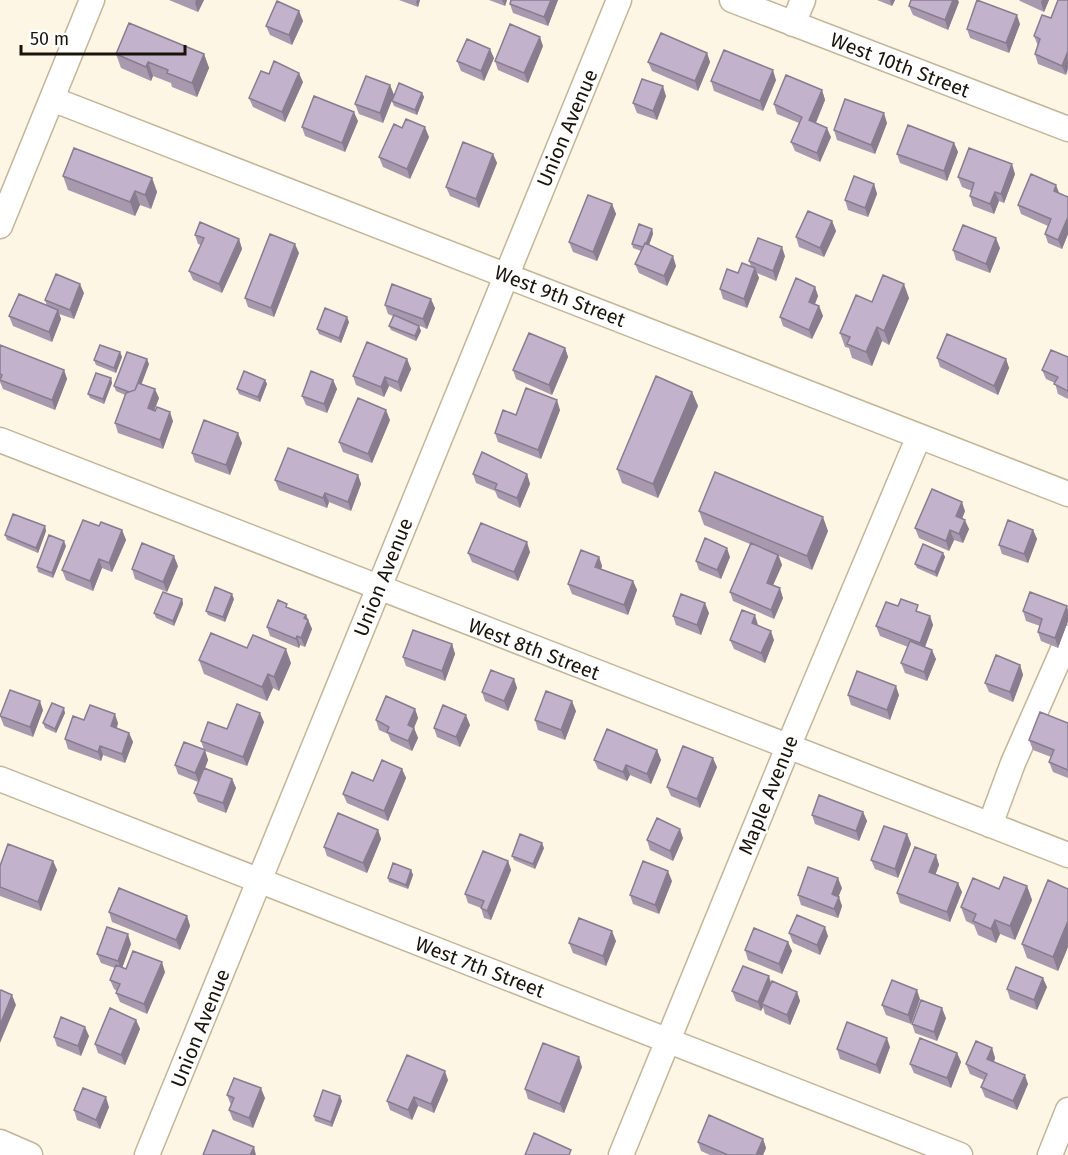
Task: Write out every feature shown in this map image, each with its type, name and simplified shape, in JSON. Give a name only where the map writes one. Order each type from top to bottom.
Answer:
[{"type":"street","points":[[0,226],[92,0]]},
{"type":"street","name":"Union Avenue","points":[[147,1155],[619,0]]},
{"type":"street","name":"West 10th Street","points":[[732,0],[1068,129]]},
{"type":"street","points":[[794,24],[803,0]]},
{"type":"street","name":"West 9th Street","points":[[52,99],[1068,494]]},
{"type":"street","name":"Maple Avenue","points":[[621,1155],[788,747],[919,436]]},
{"type":"street","name":"West 8th Street","points":[[0,440],[1068,855]]},
{"type":"street","points":[[990,825],[1005,782],[1068,638]]},
{"type":"street","name":"West 7th Street","points":[[0,779],[960,1155]]},
{"type":"street","points":[[1050,1155],[1068,1110]]},
{"type":"street","points":[[0,1142],[30,1155]]},
{"type":"building","points":[[511,0],[551,0],[544,17],[510,4]]},
{"type":"building","points":[[911,0],[953,0],[945,20],[909,6]]},
{"type":"building","points":[[977,0],[1017,15],[1006,43],[967,29]]},
{"type":"building","points":[[1058,0],[1068,0],[1068,51],[1062,66],[1035,54],[1040,39],[1034,36],[1042,15],[1051,18]]},
{"type":"building","points":[[277,1],[299,11],[289,35],[266,26]]},
{"type":"building","points":[[129,23],[204,54],[192,83],[148,62],[146,67],[116,54]]},
{"type":"building","points":[[510,24],[540,37],[524,73],[495,61]]},
{"type":"building","points":[[661,33],[707,53],[695,81],[648,62]]},
{"type":"building","points":[[467,39],[490,49],[481,71],[457,61]]},
{"type":"building","points":[[724,50],[773,70],[760,101],[711,81]]},
{"type":"building","points":[[274,61],[299,73],[282,112],[249,98],[261,71],[269,74]]},
{"type":"building","points":[[786,75],[822,90],[809,120],[827,128],[817,153],[791,142],[802,117],[774,104]]},
{"type":"building","points":[[366,76],[390,85],[380,113],[355,104]]},
{"type":"building","points":[[642,79],[663,86],[653,111],[633,103]]},
{"type":"building","points":[[399,83],[422,93],[415,110],[392,101]]},
{"type":"building","points":[[314,96],[354,112],[342,143],[302,127]]},
{"type":"building","points":[[845,99],[884,113],[871,145],[834,130]]},
{"type":"building","points":[[406,119],[425,127],[407,169],[379,157],[394,124],[402,128]]},
{"type":"building","points":[[908,125],[954,143],[944,171],[897,154]]},
{"type":"building","points":[[463,142],[493,154],[476,199],[446,187]]},
{"type":"building","points":[[74,148],[152,178],[145,195],[135,191],[130,202],[63,176]]},
{"type":"building","points":[[969,148],[1012,164],[1001,194],[995,192],[990,204],[970,196],[974,183],[958,177]]},
{"type":"building","points":[[1031,174],[1056,185],[1054,191],[1068,197],[1068,217],[1058,240],[1045,234],[1051,219],[1018,205]]},
{"type":"building","points":[[854,176],[874,184],[865,208],[845,200]]},
{"type":"building","points":[[588,195],[612,204],[593,252],[569,242]]},
{"type":"building","points":[[808,211],[832,221],[820,248],[796,237]]},
{"type":"building","points":[[200,222],[239,239],[219,284],[189,271],[204,238],[195,235]]},
{"type":"building","points":[[639,224],[652,229],[643,247],[632,244]]},
{"type":"building","points":[[963,225],[996,238],[986,264],[953,250]]},
{"type":"building","points":[[270,234],[295,244],[271,308],[245,298]]},
{"type":"building","points":[[758,238],[782,247],[773,271],[749,261]]},
{"type":"building","points":[[645,243],[673,256],[664,276],[635,264]]},
{"type":"building","points":[[742,263],[755,268],[744,299],[720,289],[727,269],[738,273]]},
{"type":"building","points":[[56,274],[80,284],[70,310],[45,300]]},
{"type":"building","points":[[883,275],[904,284],[884,331],[877,327],[866,352],[847,344],[850,337],[840,333],[856,295],[872,302]]},
{"type":"building","points":[[796,278],[815,287],[809,302],[819,306],[809,330],[780,317]]},
{"type":"building","points":[[392,284],[431,299],[423,319],[385,305]]},
{"type":"building","points":[[19,294],[58,310],[49,332],[9,316]]},
{"type":"building","points":[[325,308],[347,317],[339,338],[317,329]]},
{"type":"building","points":[[394,315],[419,326],[415,336],[389,326]]},
{"type":"building","points":[[529,333],[565,348],[549,385],[513,370]]},
{"type":"building","points":[[947,334],[1006,359],[994,386],[937,358]]},
{"type":"building","points":[[367,342],[407,359],[398,382],[385,377],[381,387],[353,376]]},
{"type":"building","points":[[0,345],[64,370],[52,400],[0,380],[2,375],[0,374]]},
{"type":"building","points":[[100,345],[120,352],[114,368],[94,360]]},
{"type":"building","points":[[1051,350],[1068,357],[1068,391],[1054,384],[1058,377],[1042,370]]},
{"type":"building","points":[[127,352],[147,359],[135,390],[129,392],[114,386]]},
{"type":"building","points":[[244,371],[265,380],[258,397],[237,389]]},
{"type":"building","points":[[311,371],[333,380],[324,404],[302,396]]},
{"type":"building","points":[[96,373],[111,378],[103,399],[88,394]]},
{"type":"building","points":[[656,376],[692,392],[653,484],[617,469]]},
{"type":"building","points":[[138,383],[155,389],[148,408],[155,411],[157,407],[170,412],[160,440],[115,423],[126,393],[135,390]]},
{"type":"building","points":[[526,388],[557,400],[538,450],[495,433],[503,410],[516,415]]},
{"type":"building","points":[[358,398],[386,410],[368,454],[339,442]]},
{"type":"building","points":[[204,420],[238,433],[226,465],[192,453]]},
{"type":"building","points":[[288,448],[358,475],[348,502],[325,493],[323,498],[275,480]]},
{"type":"building","points":[[482,452],[527,474],[517,498],[495,489],[497,484],[473,474]]},
{"type":"building","points":[[715,472],[823,517],[807,556],[699,511]]},
{"type":"building","points":[[932,489],[962,502],[956,516],[965,520],[959,534],[950,530],[946,541],[915,528]]},
{"type":"building","points":[[13,514],[45,526],[36,548],[5,535]]},
{"type":"building","points":[[83,520],[99,526],[101,522],[122,530],[109,563],[99,559],[90,581],[62,570]]},
{"type":"building","points":[[1008,520],[1033,530],[1024,554],[999,545]]},
{"type":"building","points":[[481,523],[527,542],[514,572],[468,553]]},
{"type":"building","points":[[49,535],[64,541],[52,573],[37,567]]},
{"type":"building","points":[[705,538],[727,548],[717,570],[696,561]]},
{"type":"building","points":[[142,543],[174,556],[163,582],[132,569]]},
{"type":"building","points":[[751,543],[778,555],[767,583],[780,588],[771,610],[730,592]]},
{"type":"building","points":[[923,544],[943,553],[935,572],[915,564]]},
{"type":"building","points":[[581,550],[599,557],[595,567],[633,581],[624,605],[568,584]]},
{"type":"building","points":[[215,587],[232,594],[223,617],[206,611]]},
{"type":"building","points":[[163,592],[182,599],[173,621],[154,613]]},
{"type":"building","points":[[1030,592],[1067,606],[1055,638],[1038,632],[1042,619],[1023,611]]},
{"type":"building","points":[[681,594],[705,603],[697,625],[673,616]]},
{"type":"building","points":[[901,599],[918,605],[916,611],[930,616],[920,643],[876,626],[886,602],[898,606]]},
{"type":"building","points":[[278,600],[287,604],[286,607],[306,615],[304,618],[308,620],[301,638],[297,636],[296,639],[267,627]]},
{"type":"building","points":[[742,610],[755,615],[752,623],[771,631],[761,653],[730,640]]},
{"type":"building","points":[[413,630],[452,644],[442,671],[403,657]]},
{"type":"building","points":[[211,633],[247,648],[253,635],[286,649],[274,677],[268,674],[262,687],[199,660]]},
{"type":"building","points":[[910,641],[932,650],[924,672],[901,663]]},
{"type":"building","points":[[996,655],[1020,665],[1010,692],[985,683]]},
{"type":"building","points":[[491,670],[514,679],[504,701],[482,692]]},
{"type":"building","points":[[857,671],[896,686],[887,710],[848,695]]},
{"type":"building","points":[[10,690],[40,701],[30,727],[0,716]]},
{"type":"building","points":[[546,691],[572,701],[561,730],[535,720]]},
{"type":"building","points":[[386,696],[415,709],[408,725],[414,728],[408,741],[387,732],[389,727],[376,720]]},
{"type":"building","points":[[52,703],[64,708],[55,729],[43,723]]},
{"type":"building","points":[[237,704],[260,713],[243,757],[201,741],[208,722],[227,729]]},
{"type":"building","points":[[90,705],[115,714],[111,726],[129,733],[122,754],[100,746],[98,752],[65,739],[73,716],[84,720]]},
{"type":"building","points":[[443,705],[466,715],[456,737],[434,728]]},
{"type":"building","points":[[1040,712],[1068,723],[1068,770],[1049,762],[1054,750],[1029,740]]},
{"type":"building","points":[[607,729],[657,750],[647,774],[626,765],[623,772],[594,760]]},
{"type":"building","points":[[184,742],[205,750],[195,773],[175,765]]},
{"type":"building","points":[[683,746],[713,758],[697,799],[667,787]]},
{"type":"building","points":[[382,760],[402,769],[384,811],[343,794],[352,772],[373,781]]},
{"type":"building","points":[[204,768],[232,779],[223,803],[194,793]]},
{"type":"building","points":[[819,795],[863,812],[856,831],[812,815]]},
{"type":"building","points":[[338,813],[378,830],[363,863],[324,847]]},
{"type":"building","points":[[657,818],[680,829],[670,851],[647,840]]},
{"type":"building","points":[[884,826],[907,834],[895,869],[871,860]]},
{"type":"building","points":[[520,834],[542,843],[533,864],[512,856]]},
{"type":"building","points":[[8,844],[53,861],[38,902],[0,887],[0,866]]},
{"type":"building","points":[[915,847],[936,855],[929,872],[958,883],[947,912],[897,893]]},
{"type":"building","points":[[483,851],[508,861],[487,911],[481,908],[484,901],[465,894]]},
{"type":"building","points":[[643,861],[668,871],[655,905],[630,895]]},
{"type":"building","points":[[393,863],[411,870],[406,885],[388,878]]},
{"type":"building","points":[[808,867],[838,878],[832,894],[839,897],[834,909],[798,895]]},
{"type":"building","points":[[1004,877],[1027,886],[1010,926],[995,920],[991,929],[973,921],[976,914],[961,907],[973,878],[999,889]]},
{"type":"building","points":[[1048,880],[1068,889],[1068,921],[1053,957],[1022,944]]},
{"type":"building","points":[[119,888],[187,916],[176,940],[109,912]]},
{"type":"building","points":[[797,915],[825,927],[817,945],[789,933]]},
{"type":"building","points":[[579,918],[612,931],[603,956],[569,943]]},
{"type":"building","points":[[107,927],[128,934],[118,961],[97,954]]},
{"type":"building","points":[[754,928],[788,942],[779,964],[745,950]]},
{"type":"building","points":[[133,951],[162,962],[144,1004],[116,993],[120,984],[110,980],[116,965],[126,969]]},
{"type":"building","points":[[743,966],[769,976],[758,1002],[732,991]]},
{"type":"building","points":[[1016,967],[1043,978],[1034,1000],[1007,989]]},
{"type":"building","points":[[892,980],[917,990],[908,1015],[882,1005]]},
{"type":"building","points":[[772,981],[797,992],[787,1015],[762,1004]]},
{"type":"building","points":[[0,991],[12,995],[0,1025]]},
{"type":"building","points":[[921,1000],[942,1008],[934,1032],[912,1024]]},
{"type":"building","points":[[110,1008],[136,1020],[121,1055],[95,1044]]},
{"type":"building","points":[[61,1017],[85,1027],[78,1046],[54,1037]]},
{"type":"building","points":[[847,1022],[887,1038],[876,1065],[837,1049]]},
{"type":"building","points":[[920,1038],[957,1053],[947,1078],[910,1064]]},
{"type":"building","points":[[976,1041],[992,1048],[987,1059],[1025,1075],[1013,1101],[981,1087],[987,1074],[966,1064]]},
{"type":"building","points":[[543,1043],[579,1057],[560,1104],[525,1089]]},
{"type":"building","points":[[407,1055],[445,1071],[431,1104],[414,1097],[408,1110],[387,1101]]},
{"type":"building","points":[[234,1078],[261,1088],[249,1118],[229,1110],[234,1098],[227,1095]]},
{"type":"building","points":[[83,1088],[106,1097],[96,1120],[74,1110]]},
{"type":"building","points":[[323,1090],[340,1096],[331,1122],[314,1116]]},
{"type":"building","points":[[709,1115],[763,1139],[756,1155],[728,1155],[698,1142]]},
{"type":"building","points":[[213,1130],[254,1147],[250,1155],[203,1155]]},
{"type":"building","points":[[534,1133],[571,1150],[569,1155],[525,1155]]}]
